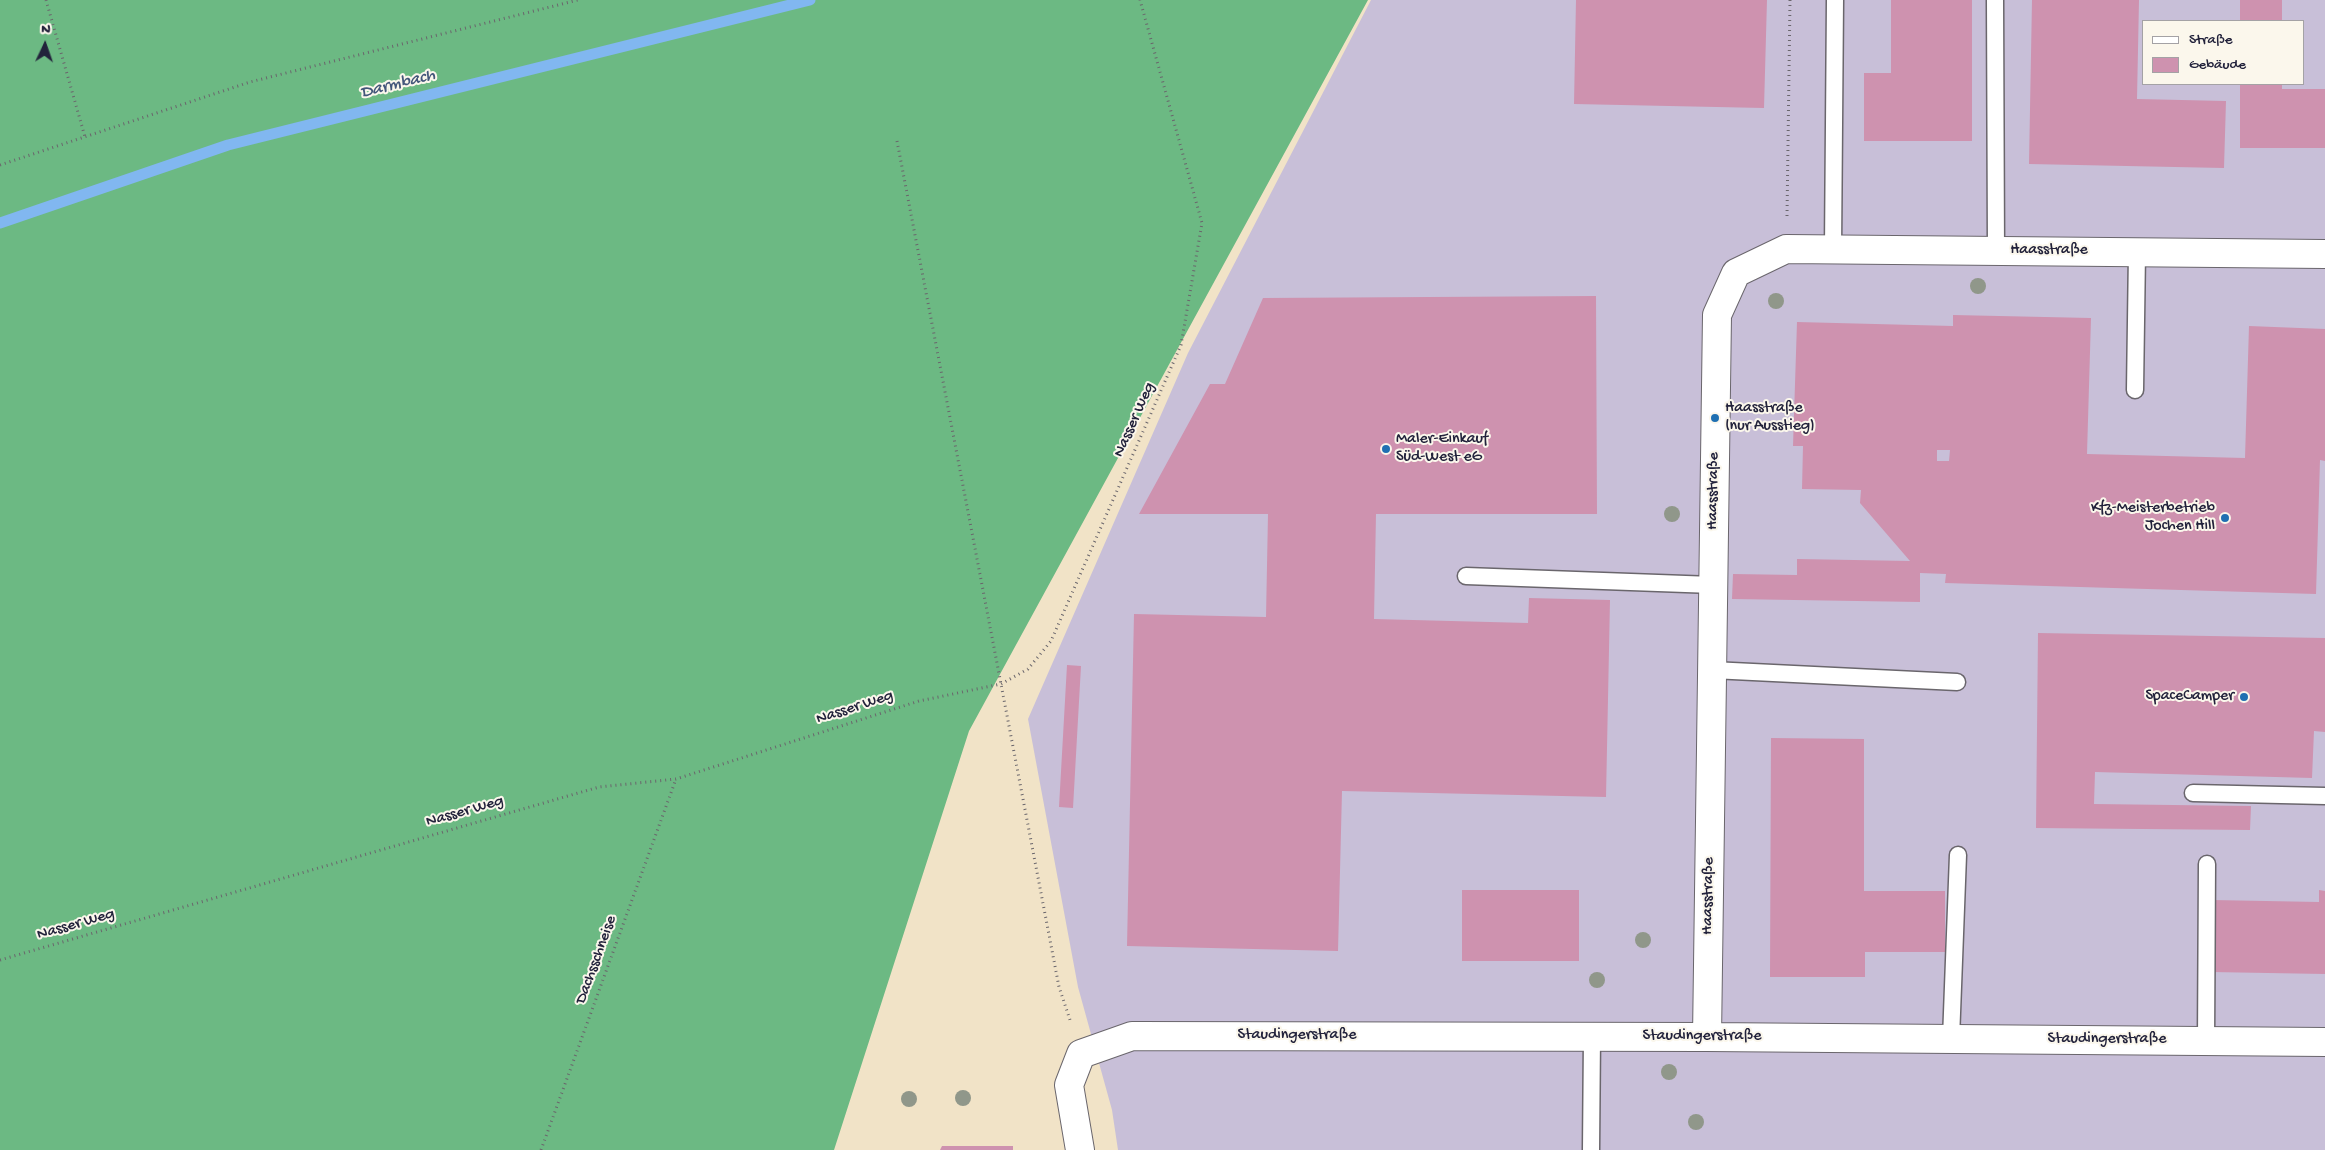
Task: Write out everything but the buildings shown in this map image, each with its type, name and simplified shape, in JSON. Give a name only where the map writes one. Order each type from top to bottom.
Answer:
[{"type":"street","name":"Haasstraße","points":[[1707,1037],[1718,314],[1736,273],[1786,249],[2325,254]]},
{"type":"street","name":"Staudingerstraße","points":[[1081,1054],[1132,1036],[1592,1036],[2325,1042]]},
{"type":"street","points":[[1080,1150],[1069,1084],[1081,1054]]},
{"type":"lane","points":[[1833,249],[1836,0]]},
{"type":"lane","points":[[1995,0],[1996,251]]},
{"type":"lane","points":[[2135,390],[2137,252]]},
{"type":"lane","points":[[1466,576],[1713,585]]},
{"type":"lane","points":[[1712,670],[1957,682]]},
{"type":"lane","points":[[2193,793],[2325,796]]},
{"type":"lane","points":[[1951,1039],[1958,855]]},
{"type":"lane","points":[[2206,1041],[2207,864]]},
{"type":"lane","points":[[1591,1150],[1592,1036]]},
{"type":"path","points":[[46,0],[85,137]]},
{"type":"path","points":[[0,165],[250,82],[578,0]]},
{"type":"path","name":"Nasser Weg","points":[[0,960],[599,787],[676,778],[919,701],[1001,684],[1028,669],[1051,641],[1181,346],[1202,223],[1140,0]]},
{"type":"path","points":[[1786,249],[1790,0]]},
{"type":"path","points":[[897,141],[1060,987],[1081,1054]]},
{"type":"path","name":"Dachsschneise","points":[[540,1150],[676,778]]},
{"type":"shaded area","points":[[1371,0],[2325,0],[2325,1150],[1118,1150],[1112,1110],[1078,987],[1028,719],[1188,353]]},
{"type":"green space","points":[[0,0],[1368,0],[969,731],[834,1150],[0,1150]]},
{"type":"waterway","name":"Darmbach","points":[[0,223],[228,145],[810,0]]},
{"type":"place","name":"Haasstraße (nur Ausstieg)","points":[[1715,418]]},
{"type":"place","name":"Maler-Einkauf Süd-West eG","points":[[1386,449]]},
{"type":"place","name":"Kfz-Meisterbetrieb Jochen Hill","points":[[2225,518]]},
{"type":"place","name":"SpaceCamper","points":[[2244,697]]}]
